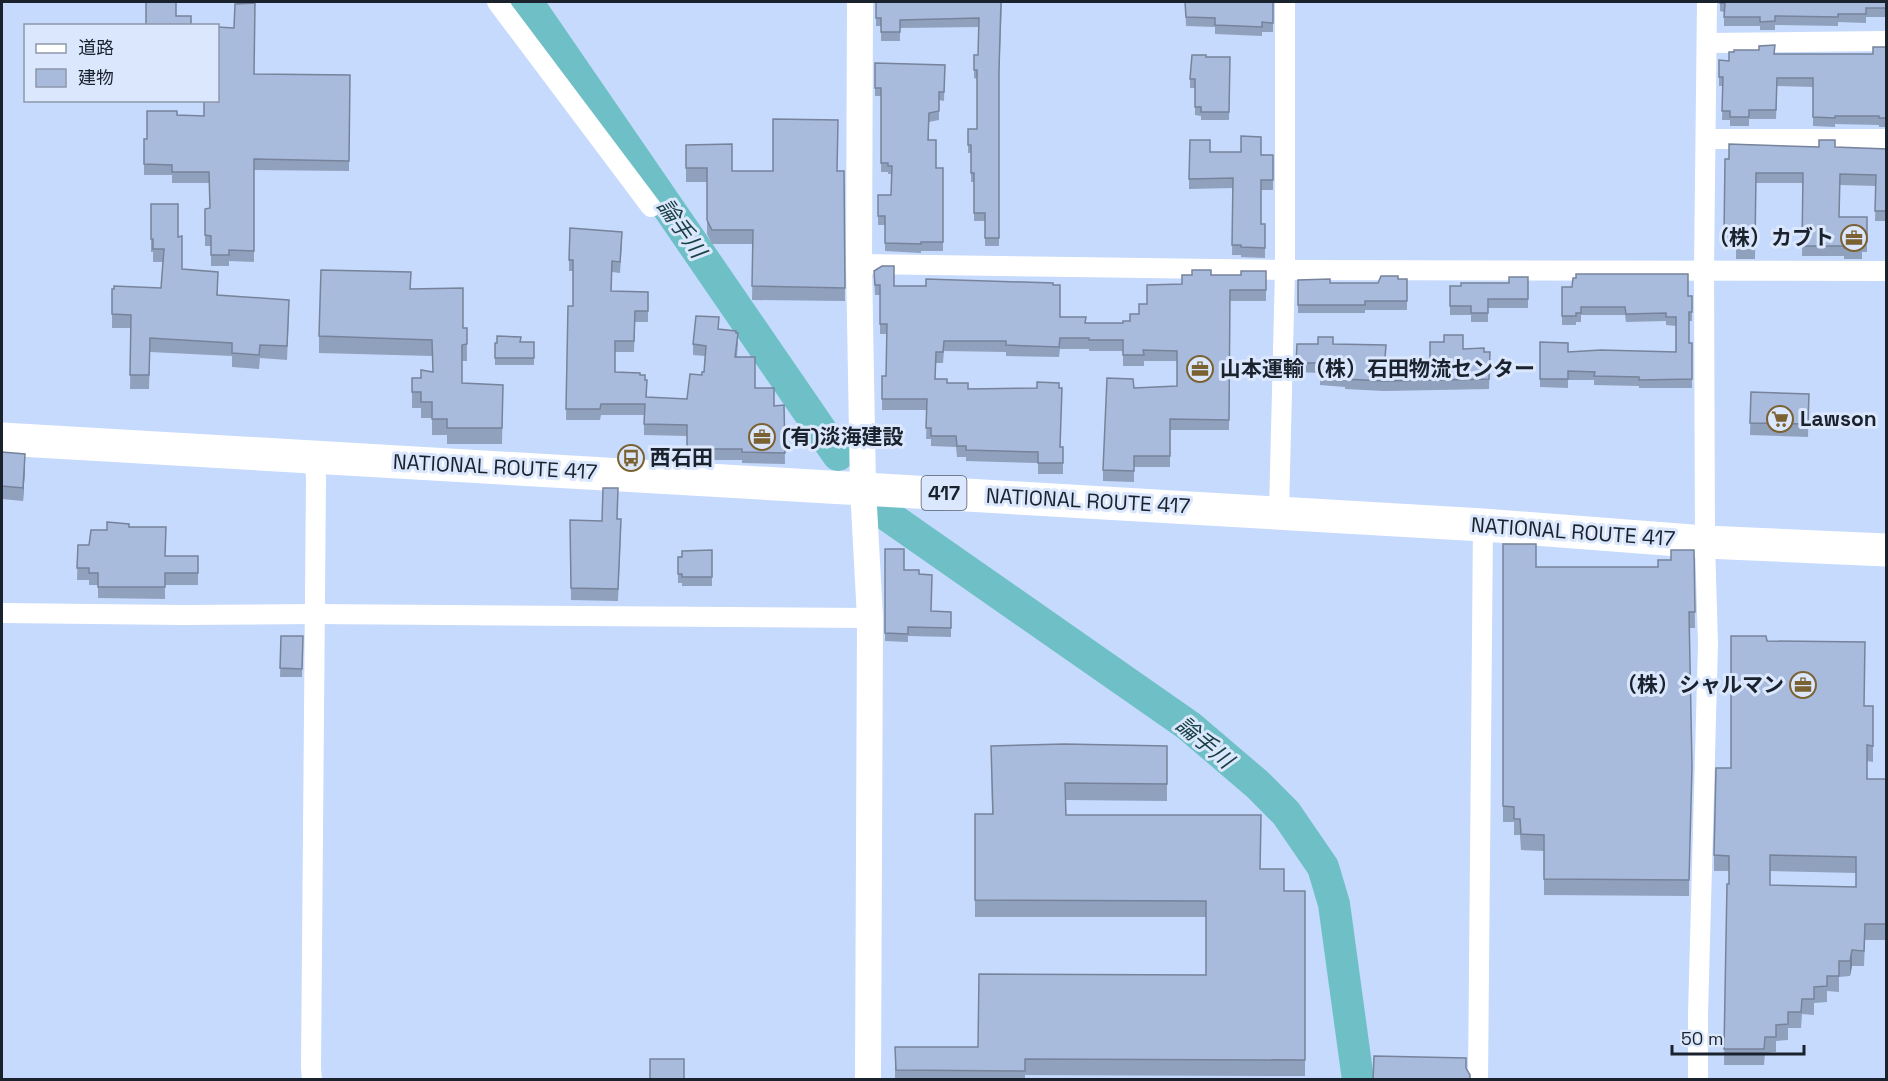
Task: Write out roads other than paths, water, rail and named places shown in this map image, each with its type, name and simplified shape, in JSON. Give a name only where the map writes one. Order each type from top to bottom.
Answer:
[{"type":"highway","name":"NATIONAL ROUTE 417","points":[[2,439],[1279,512],[1705,542],[1887,550]]},
{"type":"street","points":[[497,2],[651,207]]},
{"type":"street","points":[[860,2],[858,264],[862,488],[870,618],[868,1080]]},
{"type":"street","points":[[1279,512],[1285,270],[1285,2]]},
{"type":"street","points":[[1698,1080],[1708,644],[1705,542],[1704,270],[1707,2]]},
{"type":"street","points":[[1707,43],[1887,41]]},
{"type":"street","points":[[1706,139],[1887,139]]},
{"type":"street","points":[[858,264],[1285,270],[1887,272]]},
{"type":"street","points":[[312,1080],[310,1068],[316,478],[314,457]]},
{"type":"street","points":[[1478,1080],[1483,525]]},
{"type":"street","points":[[2,613],[870,618]]},
{"type":"waterway","name":"論手川","points":[[527,2],[838,455]]},
{"type":"waterway","name":"論手川","points":[[888,516],[1189,726],[1257,784],[1286,813],[1323,867],[1334,904],[1358,1080]]},
{"type":"place","name":"（株）カブト","points":[[1854,238]]},
{"type":"place","name":"山本運輸（株）石田物流センター","points":[[1200,369]]},
{"type":"place","name":"Lawson","points":[[1780,419]]},
{"type":"place","name":"(有)淡海建設","points":[[762,437]]},
{"type":"place","name":"西石田","points":[[631,458]]},
{"type":"place","name":"（株）シャルマン","points":[[1803,685]]}]
